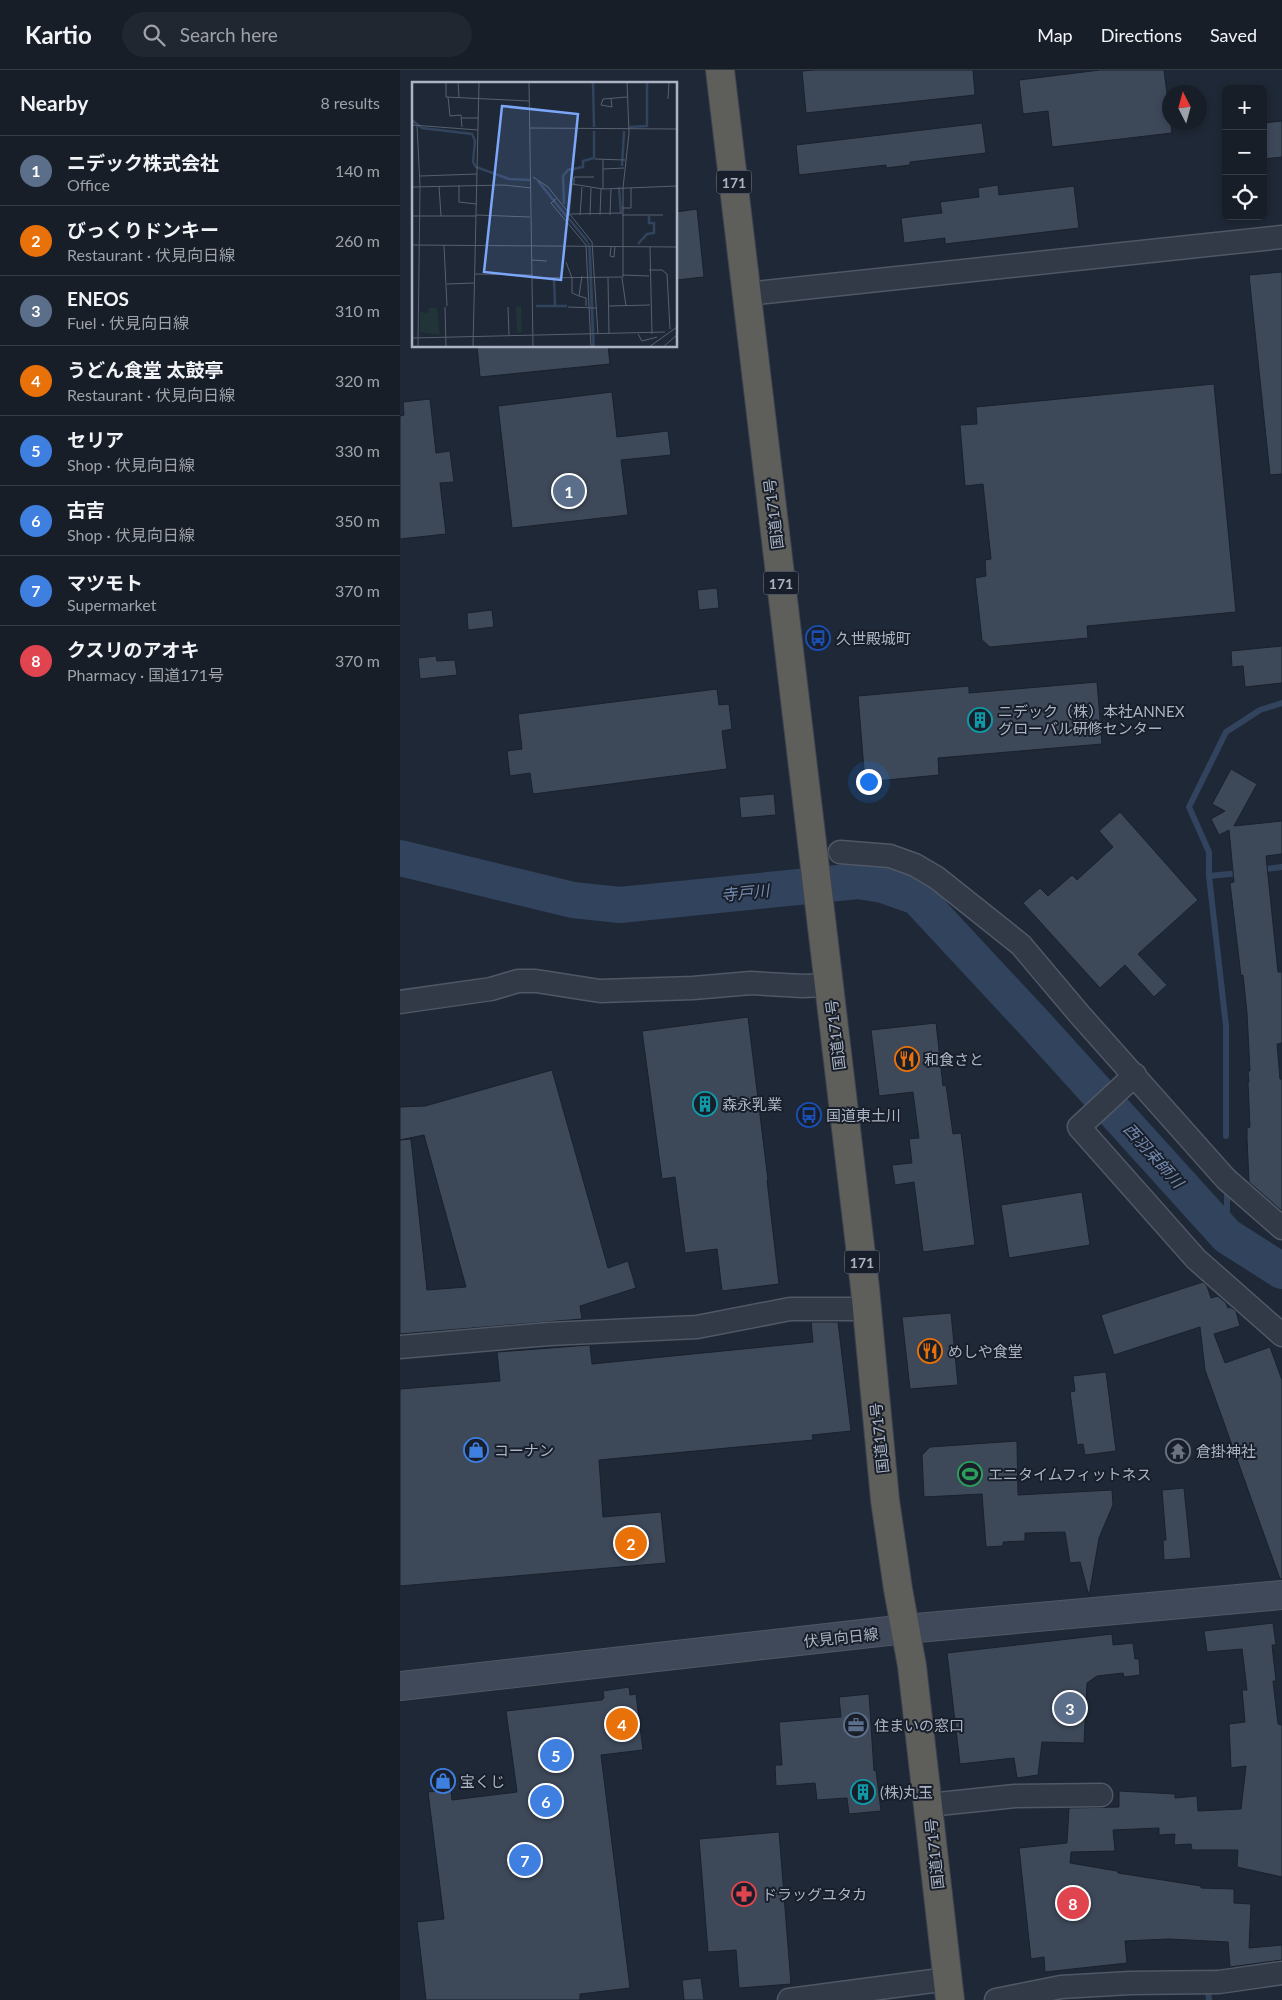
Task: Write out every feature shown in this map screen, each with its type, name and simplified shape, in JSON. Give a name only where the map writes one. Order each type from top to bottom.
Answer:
[{"type":"highway","name":"国道171号","points":[[720,70],[830,985],[865,1288],[886,1500],[912,1666],[949,1990]]},
{"type":"main road","name":"伏見向日線","points":[[400,1686],[906,1629],[1102,1613],[1282,1595]]},
{"type":"street","points":[[747,294],[1282,237]]},
{"type":"street","points":[[840,852],[890,856],[915,865],[937,878],[1020,944],[1080,1015],[1226,1179],[1282,1228]]},
{"type":"street","points":[[400,1002],[491,989],[518,981],[536,981],[600,991],[693,988],[750,983],[802,986],[830,985]]},
{"type":"street","points":[[1135,1075],[1079,1127],[1196,1259],[1282,1334]]},
{"type":"street","points":[[400,1347],[549,1334],[697,1327],[790,1309],[866,1309]]},
{"type":"street","points":[[929,1805],[1015,1796],[1101,1795]]},
{"type":"street","points":[[996,2000],[1061,1987],[1130,1983],[1220,1982],[1282,1974]]},
{"type":"street","points":[[789,2000],[949,1990]]},
{"type":"water","points":[[1262,1254],[1282,1259],[1282,1276],[1276,1271],[1252,1262]]},
{"type":"building","points":[[973,70],[975,95],[806,113],[802,71]]},
{"type":"building","points":[[1100,70],[1164,70],[1166,85],[1162,85],[1162,130],[1172,130],[1172,133],[1052,147],[1048,111],[1023,114],[1019,80]]},
{"type":"building","points":[[1282,121],[1282,157],[1267,159],[1267,123]]},
{"type":"building","points":[[982,123],[986,153],[910,162],[910,165],[886,168],[886,165],[799,175],[796,145]]},
{"type":"building","points":[[998,185],[999,195],[1074,186],[1079,228],[945,244],[945,238],[904,243],[901,218],[942,213],[940,202],[979,197],[978,188]]},
{"type":"building","points":[[697,209],[704,277],[678,280],[678,212]]},
{"type":"building","points":[[1282,272],[1282,474],[1270,475],[1249,275]]},
{"type":"building","points":[[477,348],[608,348],[610,364],[480,377]]},
{"type":"building","points":[[1214,384],[1236,612],[1087,626],[1088,638],[990,647],[982,640],[975,578],[986,576],[985,560],[991,559],[983,484],[965,486],[960,425],[977,424],[976,407]]},
{"type":"building","points":[[612,392],[617,437],[668,431],[671,455],[621,460],[628,515],[512,528],[498,406]]},
{"type":"building","points":[[430,399],[436,453],[450,451],[454,482],[440,483],[446,534],[400,539],[400,416],[404,415],[403,402]]},
{"type":"building","points":[[717,588],[719,608],[699,610],[697,590]]},
{"type":"building","points":[[492,610],[494,627],[468,630],[467,613]]},
{"type":"building","points":[[1282,646],[1282,683],[1245,687],[1243,666],[1232,667],[1231,651]]},
{"type":"building","points":[[436,656],[437,661],[455,660],[457,675],[420,679],[418,658]]},
{"type":"building","name":"ニデック（株）本社ANNEX グローバル研修センター","points":[[1097,682],[1102,744],[938,758],[939,775],[865,782],[858,696],[969,686],[969,693]]},
{"type":"building","points":[[717,689],[719,705],[729,704],[732,729],[722,731],[727,769],[533,794],[530,773],[510,776],[507,751],[522,749],[518,714]]},
{"type":"building","points":[[1231,769],[1257,784],[1234,826],[1282,821],[1282,854],[1266,856],[1278,972],[1282,972],[1282,1043],[1277,1044],[1280,1079],[1282,1079],[1282,1211],[1249,1182],[1247,1128],[1250,1127],[1248,1071],[1250,1071],[1247,1013],[1230,883],[1234,882],[1229,830],[1219,835],[1211,819],[1225,811],[1212,804]]},
{"type":"building","points":[[774,794],[776,815],[741,818],[739,797]]},
{"type":"building","points":[[1120,812],[1198,900],[1138,954],[1167,985],[1154,997],[1125,965],[1100,988],[1023,903],[1040,888],[1048,896],[1072,875],[1077,880],[1113,847],[1099,831]]},
{"type":"building","name":"森永乳業","points":[[748,1017],[779,1284],[722,1291],[717,1249],[685,1253],[675,1177],[662,1179],[642,1031]]},
{"type":"building","points":[[936,1023],[943,1086],[946,1085],[953,1134],[961,1133],[975,1245],[923,1252],[914,1182],[895,1185],[892,1165],[912,1163],[909,1139],[919,1138],[913,1092],[879,1096],[871,1030]]},
{"type":"building","points":[[552,1070],[608,1268],[628,1261],[636,1288],[580,1306],[582,1319],[400,1334],[400,1107],[425,1106]],"holes":[[[424,1135],[466,1287],[427,1290],[411,1139],[400,1140]]]},
{"type":"building","points":[[1082,1192],[1090,1245],[1009,1258],[1001,1205]]},
{"type":"building","points":[[1203,1282],[1207,1286],[1211,1298],[1218,1296],[1226,1303],[1228,1308],[1230,1307],[1236,1311],[1240,1326],[1214,1334],[1225,1363],[1270,1347],[1282,1380],[1282,1579],[1280,1579],[1205,1370],[1200,1327],[1114,1355],[1101,1315]]},
{"type":"building","name":"めしや食堂","points":[[951,1313],[958,1385],[910,1389],[902,1317]]},
{"type":"building","points":[[811,1322],[838,1322],[851,1431],[812,1435],[813,1440],[599,1460],[603,1517],[661,1512],[666,1563],[400,1586],[400,1389],[500,1381],[497,1352],[590,1345],[592,1364],[813,1342]]},
{"type":"building","points":[[1106,1372],[1116,1451],[1085,1455],[1083,1444],[1077,1445],[1070,1392],[1075,1391],[1073,1376]]},
{"type":"building","points":[[1017,1441],[1018,1495],[1112,1490],[1113,1505],[1099,1538],[1089,1596],[1080,1562],[1070,1563],[1065,1532],[1025,1533],[1025,1541],[1003,1542],[1003,1546],[986,1547],[982,1494],[924,1497],[922,1455],[930,1447]]},
{"type":"building","points":[[1184,1488],[1191,1558],[1164,1560],[1163,1540],[1166,1540],[1162,1490]]},
{"type":"building","points":[[1273,1623],[1276,1645],[1272,1645],[1276,1681],[1273,1681],[1278,1724],[1282,1725],[1282,1877],[1237,1867],[1238,1850],[1192,1850],[1191,1844],[1174,1845],[1175,1834],[1159,1835],[1159,1828],[1113,1830],[1115,1851],[1071,1852],[1070,1863],[1117,1871],[1118,1873],[1201,1886],[1201,1888],[1234,1889],[1234,1903],[1251,1904],[1249,1948],[1282,1945],[1282,1960],[1230,1967],[1228,1942],[1169,1939],[1125,1941],[1127,1963],[1045,1972],[1044,1957],[1031,1959],[1019,1848],[1067,1843],[1069,1808],[1119,1807],[1119,1791],[1175,1794],[1175,1798],[1197,1796],[1198,1811],[1241,1809],[1246,1766],[1231,1768],[1229,1724],[1245,1722],[1242,1690],[1247,1690],[1242,1649],[1207,1652],[1204,1631]]},
{"type":"building","points":[[1112,1634],[1113,1645],[1133,1643],[1135,1659],[1139,1659],[1140,1675],[1124,1677],[1123,1673],[1097,1676],[1087,1683],[1084,1743],[1042,1742],[1038,1775],[1017,1778],[1014,1758],[960,1764],[947,1653]]},
{"type":"building","points":[[629,1687],[630,1695],[636,1694],[643,1750],[601,1755],[630,1988],[580,1994],[580,2000],[426,2000],[417,1922],[444,1919],[428,1792],[451,1789],[452,1800],[517,1792],[506,1711],[602,1700],[604,1698],[603,1691]]},
{"type":"building","points":[[869,1694],[874,1771],[876,1770],[881,1811],[849,1814],[847,1798],[817,1800],[815,1783],[776,1786],[775,1765],[782,1765],[779,1722],[841,1717],[839,1697]]},
{"type":"building","name":"ドラッグユタカ","points":[[779,1832],[791,1984],[739,1988],[736,1950],[708,1952],[699,1839]]},
{"type":"building","points":[[701,1978],[704,2000],[684,2000],[682,1980]]},
{"type":"waterway","points":[[1226,1136],[1226,1026],[1209,876],[1209,852],[1189,807],[1226,732],[1260,710],[1282,703]]},
{"type":"waterway","name":"寺戸川","points":[[400,858],[573,900],[620,905],[858,881],[883,885],[917,897],[1037,1026],[1227,1236],[1282,1271]]},
{"type":"waterway","points":[[1259,870],[1282,867]]},
{"type":"waterway","points":[[1209,876],[1240,873]]},
{"type":"waterway","points":[[1227,1195],[1227,1236]]},
{"type":"waterway","points":[[1208,1990],[1209,2000]]},
{"type":"place","name":"ニデック株式会社","points":[[569,491]]},
{"type":"place","name":"久世殿城町","points":[[818,638]]},
{"type":"place","name":"ニデック（株）本社ANNEX グローバル研修センター","points":[[980,720]]},
{"type":"place","name":"和食さと","points":[[907,1059]]},
{"type":"place","name":"森永乳業","points":[[705,1104]]},
{"type":"place","name":"国道東土川","points":[[809,1115]]},
{"type":"place","name":"めしや食堂","points":[[930,1351]]},
{"type":"place","name":"コーナン","points":[[476,1450]]},
{"type":"place","name":"倉掛神社","points":[[1178,1451]]},
{"type":"place","name":"エニタイムフィットネス","points":[[970,1474]]},
{"type":"place","name":"びっくりドンキー","points":[[631,1543]]},
{"type":"place","name":"ENEOS","points":[[1070,1708]]},
{"type":"place","name":"うどん食堂 太鼓亭","points":[[622,1724]]},
{"type":"place","name":"住まいの窓口","points":[[856,1725]]},
{"type":"place","name":"セリア","points":[[556,1755]]},
{"type":"place","name":"宝くじ","points":[[443,1781]]},
{"type":"place","name":"(株)丸玉","points":[[863,1792]]},
{"type":"place","name":"古吉","points":[[546,1801]]},
{"type":"place","name":"マツモト","points":[[525,1860]]},
{"type":"place","name":"ドラッグユタカ","points":[[744,1894]]},
{"type":"place","name":"クスリのアオキ","points":[[1073,1903]]},
{"type":"water label","name":"西羽束師川","points":[[1154,1155]]}]
